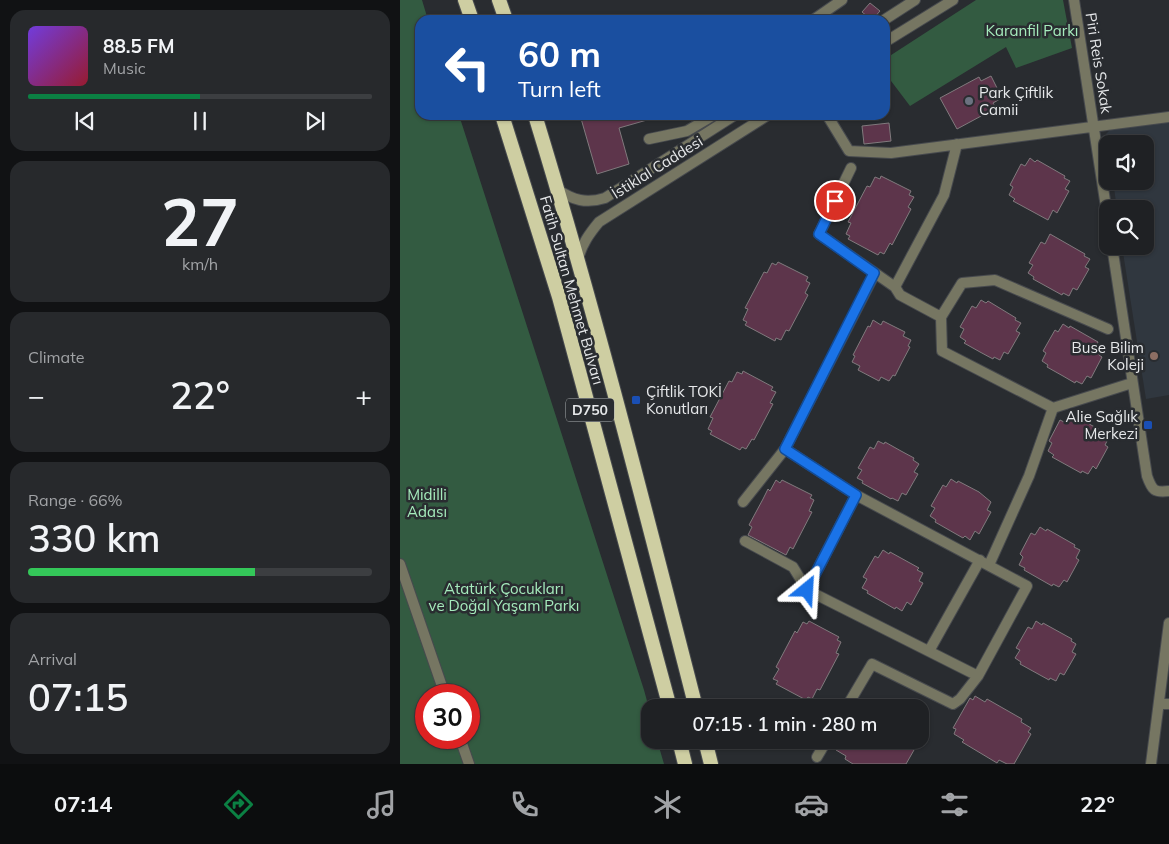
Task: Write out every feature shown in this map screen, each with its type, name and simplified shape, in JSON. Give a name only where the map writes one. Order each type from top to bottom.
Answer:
[{"type":"highway","points":[[466,0],[470,15]]},
{"type":"highway","points":[[499,0],[504,15]]},
{"type":"highway","name":"Fatih Sultan Mehmet Bulvarı","points":[[504,120],[559,297],[668,699]]},
{"type":"highway","name":"Fatih Sultan Mehmet Bulvarı","points":[[537,120],[578,259],[621,415],[694,699]]},
{"type":"highway","points":[[681,749],[685,764]]},
{"type":"highway","points":[[707,749],[711,764]]},
{"type":"street","points":[[820,15],[842,0]]},
{"type":"street","points":[[890,16],[916,0]]},
{"type":"street","points":[[890,39],[953,0]]},
{"type":"street","name":"Piri Reis Sokak","points":[[1074,0],[1105,200]]},
{"type":"street","points":[[830,120],[849,151],[891,153],[1169,117]]},
{"type":"street","points":[[649,139],[687,131],[706,120]]},
{"type":"street","name":"İstiklal Caddesi","points":[[558,190],[573,199],[584,201],[605,198],[727,120]]},
{"type":"street","name":"İstiklal Caddesi","points":[[578,259],[582,246],[599,222],[760,120]]},
{"type":"street","points":[[895,287],[944,195],[957,144]]},
{"type":"street","points":[[850,168],[819,234],[895,287],[900,295],[941,318]]},
{"type":"street","points":[[1113,255],[1147,476],[1152,489],[1157,492],[1169,491]]},
{"type":"street","points":[[743,502],[785,449],[874,273]]},
{"type":"street","points":[[1108,329],[995,280],[962,283],[941,318],[942,351],[1052,408],[1132,383]]},
{"type":"street","points":[[929,651],[984,562],[1029,476],[1052,408]]},
{"type":"street","points":[[785,449],[856,495],[1027,586],[978,676],[954,704],[872,664],[851,699]]},
{"type":"street","points":[[807,590],[856,495]]},
{"type":"street","points":[[744,541],[793,567],[807,590],[978,676]]},
{"type":"street","points":[[400,564],[441,684]]},
{"type":"street","points":[[1151,764],[1164,704],[1169,623]]},
{"type":"street","points":[[464,749],[469,764]]},
{"type":"street","points":[[817,757],[822,749]]},
{"type":"shaded area","points":[[1169,122],[1169,395],[1146,399],[1123,255],[1154,255],[1154,200],[1116,200],[1114,190],[1154,190],[1154,135],[1106,135],[1110,130]]},
{"type":"green space","name":"Atatürk Çocukları ve Doğal Yaşam Parkı","points":[[400,0],[422,0],[426,15],[415,15],[415,120],[461,120],[644,690],[646,699],[641,699],[641,749],[660,749],[664,764],[400,764]]},
{"type":"green space","name":"Karanfil Parkı","points":[[976,0],[1063,0],[1072,48],[1016,68],[1006,47],[910,106],[890,80],[890,56]]},
{"type":"building","points":[[870,3],[880,11],[876,15],[866,15],[862,12]]},
{"type":"building","name":"Park Çiftlik Camii","points":[[991,76],[1002,98],[993,103],[996,108],[957,129],[940,98],[979,77],[981,81]]},
{"type":"building","points":[[581,120],[647,120],[619,128],[629,164],[597,174]]},
{"type":"building","points":[[889,123],[891,141],[864,144],[862,126]]},
{"type":"building","points":[[1030,158],[1065,176],[1064,178],[1070,181],[1065,189],[1069,191],[1057,213],[1053,210],[1048,220],[1013,201],[1015,199],[1009,195],[1013,187],[1010,185],[1021,164],[1025,166]]},
{"type":"building","points":[[881,176],[911,191],[909,195],[914,197],[908,207],[911,209],[892,245],[890,243],[884,254],[880,252],[878,255],[848,239],[850,236],[846,234],[851,223],[848,222],[867,186],[870,187],[875,177],[880,179]]},
{"type":"building","points":[[1050,234],[1085,254],[1084,256],[1090,259],[1085,267],[1089,269],[1077,290],[1073,288],[1069,296],[1063,293],[1062,295],[1033,279],[1034,277],[1028,273],[1033,265],[1029,263],[1041,242],[1045,244]]},
{"type":"building","points":[[778,262],[808,277],[806,281],[810,283],[805,293],[808,295],[789,331],[786,330],[781,340],[776,338],[775,341],[745,325],[747,322],[743,320],[748,309],[745,308],[764,272],[767,273],[772,263],[776,265]]},
{"type":"building","points":[[981,300],[986,303],[988,301],[1021,323],[1016,331],[1020,333],[1008,354],[1004,352],[1000,360],[994,357],[993,359],[964,343],[966,341],[960,337],[964,329],[960,327],[972,306],[976,308]]},
{"type":"building","points":[[873,320],[881,325],[883,321],[905,332],[903,336],[911,340],[908,346],[910,347],[895,376],[893,375],[889,381],[881,377],[879,381],[858,370],[860,366],[852,362],[855,356],[853,355]]},
{"type":"building","points":[[1063,324],[1098,342],[1097,344],[1103,347],[1099,355],[1102,357],[1091,378],[1087,376],[1082,384],[1076,381],[1075,383],[1047,367],[1048,365],[1042,361],[1046,353],[1043,351],[1055,330],[1058,332]]},
{"type":"building","points":[[743,371],[773,387],[771,390],[776,392],[770,403],[773,404],[754,440],[752,439],[746,449],[742,447],[740,450],[710,434],[712,431],[708,429],[713,418],[710,417],[729,381],[732,382],[737,372],[742,374]]},
{"type":"building","points":[[1069,414],[1104,432],[1103,434],[1109,437],[1105,445],[1108,447],[1096,469],[1093,466],[1088,474],[1082,471],[1081,473],[1052,457],[1054,455],[1048,451],[1052,443],[1049,441],[1060,420],[1064,422]]},
{"type":"building","points":[[878,441],[884,444],[885,442],[914,458],[913,460],[919,464],[914,472],[918,474],[906,495],[902,493],[898,501],[862,483],[863,481],[857,478],[862,470],[858,468],[870,447],[874,449]]},
{"type":"building","points":[[951,479],[979,492],[991,502],[987,510],[991,512],[979,534],[975,531],[970,540],[935,522],[936,520],[930,516],[935,508],[931,506],[943,485],[946,487]]},
{"type":"building","points":[[776,480],[780,483],[782,480],[812,495],[810,498],[814,500],[809,511],[812,512],[793,549],[790,547],[786,555],[748,535],[752,527],[749,525],[768,489],[770,491]]},
{"type":"building","points":[[1040,527],[1075,545],[1074,547],[1080,550],[1076,558],[1079,560],[1067,582],[1064,580],[1059,587],[1053,584],[1052,586],[1024,570],[1025,568],[1019,565],[1023,557],[1020,554],[1031,533],[1035,535]]},
{"type":"building","points":[[883,550],[919,568],[917,570],[923,573],[919,581],[923,583],[911,605],[907,602],[902,611],[867,593],[868,591],[862,588],[867,579],[863,577],[875,556],[878,558]]},
{"type":"building","points":[[809,621],[839,637],[837,640],[841,642],[836,653],[839,654],[820,690],[817,689],[812,699],[808,697],[804,699],[776,684],[778,681],[773,679],[779,669],[776,667],[795,631],[797,633],[803,622],[807,624]]},
{"type":"building","points":[[1036,621],[1072,639],[1071,641],[1076,644],[1072,652],[1076,654],[1064,675],[1060,673],[1056,681],[1050,678],[1049,680],[1020,664],[1021,662],[1015,658],[1020,650],[1016,648],[1028,627],[1032,629]]},
{"type":"building","points":[[975,696],[985,702],[987,699],[1022,719],[1021,722],[1031,728],[1028,732],[1031,734],[1014,764],[1007,764],[999,760],[997,763],[962,742],[964,740],[954,734],[956,729],[953,728],[970,698],[973,700]]},
{"type":"building","points":[[836,750],[914,750],[906,764],[853,764],[845,759],[846,756]]},
{"type":"place","name":"Park Çiftlik Camii","points":[[969,101]]},
{"type":"place","name":"Buse Bilim Koleji","points":[[1154,356]]},
{"type":"place","name":"Çiftlik TOKİ Konutları","points":[[636,400]]},
{"type":"place","name":"Alie Sağlık Merkezi","points":[[1148,425]]},
{"type":"route","points":[[807,590],[856,495],[785,449],[874,273],[819,234],[835,201]]},
{"type":"park label","name":"Midilli Adası","points":[[427,502]]}]
